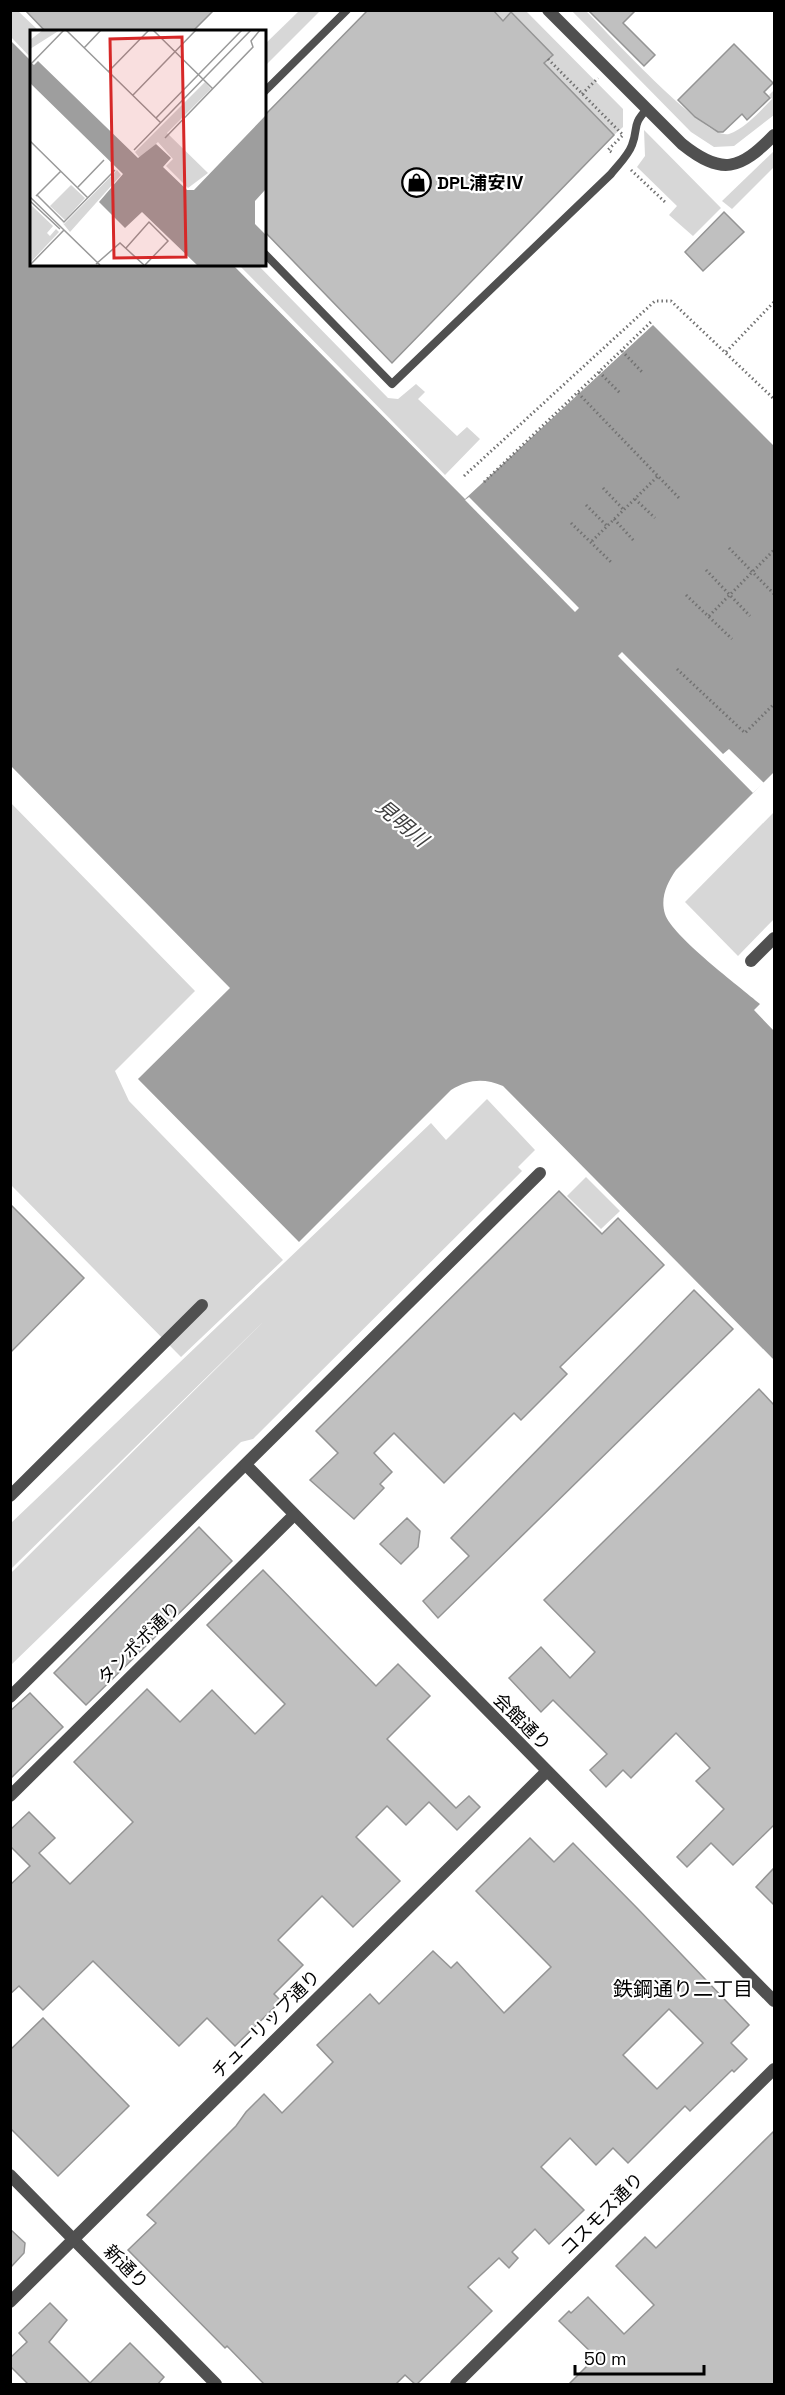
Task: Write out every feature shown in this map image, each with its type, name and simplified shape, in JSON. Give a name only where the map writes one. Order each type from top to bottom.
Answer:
[{"type":"street","points":[[548,10],[682,144],[705,162],[716,165],[741,162],[774,135]]},
{"type":"street","points":[[751,961],[774,938]]},
{"type":"street","points":[[10,1697],[540,1173]]},
{"type":"street","points":[[10,1496],[202,1305]]},
{"type":"street","name":"会館通り","points":[[246,1465],[293,1516],[774,2001]]},
{"type":"street","name":"タンポポ通り","points":[[10,1796],[293,1516]]},
{"type":"street","name":"チューリップ通り","points":[[10,2302],[546,1772]]},
{"type":"street","name":"コスモス通り","points":[[456,2385],[774,2069]]},
{"type":"street","name":"新通り","points":[[10,2175],[216,2385]]},
{"type":"lane","points":[[266,90],[347,10]]},
{"type":"lane","points":[[266,255],[392,384],[611,174],[633,144],[636,121],[647,109]]},
{"type":"path","points":[[548,59],[623,135],[608,150],[665,202]]},
{"type":"path","points":[[582,94],[608,70]]},
{"type":"path","points":[[464,476],[655,301],[670,301],[774,399]]},
{"type":"path","points":[[726,352],[774,302]]},
{"type":"path","points":[[484,482],[652,321]]},
{"type":"path","points":[[621,350],[643,374]]},
{"type":"path","points":[[599,372],[621,394]]},
{"type":"path","points":[[578,393],[680,498]]},
{"type":"path","points":[[592,541],[658,476]]},
{"type":"path","points":[[603,488],[624,510]]},
{"type":"path","points":[[635,499],[655,518]]},
{"type":"path","points":[[586,505],[606,526]]},
{"type":"path","points":[[614,519],[634,541]]},
{"type":"path","points":[[571,523],[612,563]]},
{"type":"path","points":[[729,548],[774,594]]},
{"type":"path","points":[[709,616],[774,550]]},
{"type":"path","points":[[706,570],[750,616]]},
{"type":"path","points":[[686,595],[732,639]]},
{"type":"path","points":[[677,669],[745,733],[774,704]]},
{"type":"shaded area","points":[[10,11],[18,11],[38,30],[30,30],[30,57],[11,37]]},
{"type":"shaded area","points":[[299,11],[320,11],[266,65],[266,43]]},
{"type":"shaded area","points":[[493,11],[526,11],[623,109],[623,127],[614,135],[544,63],[552,54],[511,12],[503,21]]},
{"type":"shaded area","points":[[572,11],[586,11],[656,83],[700,121],[717,132],[729,134],[741,128],[772,99],[769,95],[774,90],[774,115],[734,146],[714,147],[691,132]]},
{"type":"shaded area","points":[[644,130],[721,208],[693,236],[669,215],[677,206],[637,167],[645,156]]},
{"type":"shaded area","points":[[774,151],[774,167],[732,209],[722,201]]},
{"type":"shaded area","points":[[240,266],[259,266],[388,398],[398,399],[416,384],[425,392],[418,399],[457,436],[467,427],[480,439],[445,475]]},
{"type":"shaded area","points":[[10,802],[195,991],[115,1071],[129,1101],[283,1260],[181,1357],[11,1185]]},
{"type":"shaded area","points":[[774,812],[774,919],[738,956],[685,902]]},
{"type":"shaded area","points":[[487,1099],[535,1150],[518,1167],[522,1171],[253,1439],[241,1442],[11,1665],[11,1573],[263,1322],[11,1569],[11,1523],[431,1123],[446,1140]]},
{"type":"shaded area","points":[[586,1177],[620,1211],[601,1229],[567,1196]]},
{"type":"water","name":"見明川","points":[[10,40],[30,60],[30,266],[234,266],[465,499],[653,325],[774,446],[774,772],[676,870],[667,885],[663,902],[665,914],[680,935],[760,1004],[754,1010],[774,1031],[774,1360],[503,1086],[489,1082],[477,1081],[451,1090],[299,1242],[138,1079],[230,988],[11,766]]},
{"type":"pier","points":[[469,497],[579,608],[575,612],[465,500]]},
{"type":"pier","points":[[622,652],[723,754],[729,749],[764,783],[753,793],[618,656]]},
{"type":"building","points":[[25,10],[214,10],[194,30],[44,30]]},
{"type":"building","name":"DPL浦安Ⅳ","points":[[368,10],[493,10],[503,21],[511,12],[553,55],[544,63],[614,135],[392,363],[266,233],[266,114]]},
{"type":"building","points":[[588,10],[636,10],[623,23],[655,55],[644,66]]},
{"type":"building","points":[[734,44],[773,83],[764,92],[770,98],[747,120],[742,114],[723,132],[718,132],[695,117],[678,100]]},
{"type":"building","points":[[724,212],[744,232],[703,271],[685,252]]},
{"type":"building","points":[[559,1191],[602,1234],[618,1218],[664,1265],[560,1367],[567,1374],[521,1420],[514,1413],[444,1483],[394,1433],[374,1453],[392,1472],[380,1484],[384,1488],[354,1519],[310,1480],[338,1453],[316,1431]]},
{"type":"building","points":[[10,1204],[84,1278],[10,1353]]},
{"type":"building","points":[[694,1290],[733,1329],[438,1618],[423,1601],[469,1556],[451,1538]]},
{"type":"building","points":[[759,1389],[774,1405],[774,1825],[733,1865],[711,1843],[687,1867],[677,1857],[724,1809],[696,1781],[710,1768],[676,1733],[631,1778],[623,1770],[606,1787],[590,1770],[607,1754],[553,1700],[541,1712],[509,1678],[541,1647],[570,1678],[595,1652],[544,1600]]},
{"type":"building","points":[[407,1518],[420,1531],[418,1547],[401,1564],[380,1544]]},
{"type":"building","points":[[199,1527],[232,1561],[86,1705],[54,1673]]},
{"type":"building","points":[[263,1570],[376,1686],[398,1664],[430,1696],[387,1739],[456,1808],[469,1796],[480,1807],[457,1830],[429,1802],[406,1825],[387,1806],[356,1837],[400,1881],[353,1927],[322,1896],[278,1940],[303,1965],[274,1994],[281,2001],[235,2046],[207,2018],[179,2046],[93,1961],[43,2010],[19,1986],[10,1994],[10,1885],[30,1866],[10,1846],[10,1830],[29,1812],[55,1838],[39,1853],[70,1884],[133,1822],[74,1762],[147,1689],[180,1722],[212,1690],[255,1734],[285,1704],[207,1625]]},
{"type":"building","points":[[30,1693],[63,1727],[10,1779],[10,1711]]},
{"type":"building","points":[[530,1838],[554,1862],[573,1843],[749,2025],[731,2043],[747,2059],[734,2072],[732,2070],[690,2111],[685,2106],[628,2163],[613,2148],[596,2165],[570,2138],[541,2167],[584,2210],[549,2244],[535,2229],[512,2252],[518,2258],[509,2268],[499,2258],[468,2287],[492,2311],[416,2385],[405,2375],[395,2385],[265,2385],[128,2250],[156,2223],[147,2215],[236,2126],[264,2094],[282,2113],[333,2062],[317,2045],[370,1994],[379,2004],[433,1951],[451,1968],[457,1962],[504,2013],[551,1967],[476,1891]],"holes":[[[669,2009],[703,2043],[657,2089],[623,2055]]]},
{"type":"building","points":[[774,1868],[774,1905],[756,1887]]},
{"type":"building","points":[[43,2018],[129,2106],[58,2176],[10,2128],[10,2050]]},
{"type":"building","points":[[774,2131],[774,2385],[568,2385],[596,2357],[559,2321],[588,2297],[624,2334],[654,2305],[616,2266],[645,2237],[656,2248]]},
{"type":"building","points":[[10,2229],[25,2243],[24,2253],[10,2268]]},
{"type":"building","points":[[50,2303],[67,2320],[49,2342],[90,2383],[130,2343],[164,2377],[157,2385],[29,2385],[10,2366],[10,2358],[27,2342],[19,2333]]},
{"type":"place","name":"DPL浦安Ⅳ","points":[[416,183]]},
{"type":"district","name":"鉄鋼通り二丁目","points":[[683,1989]]}]
